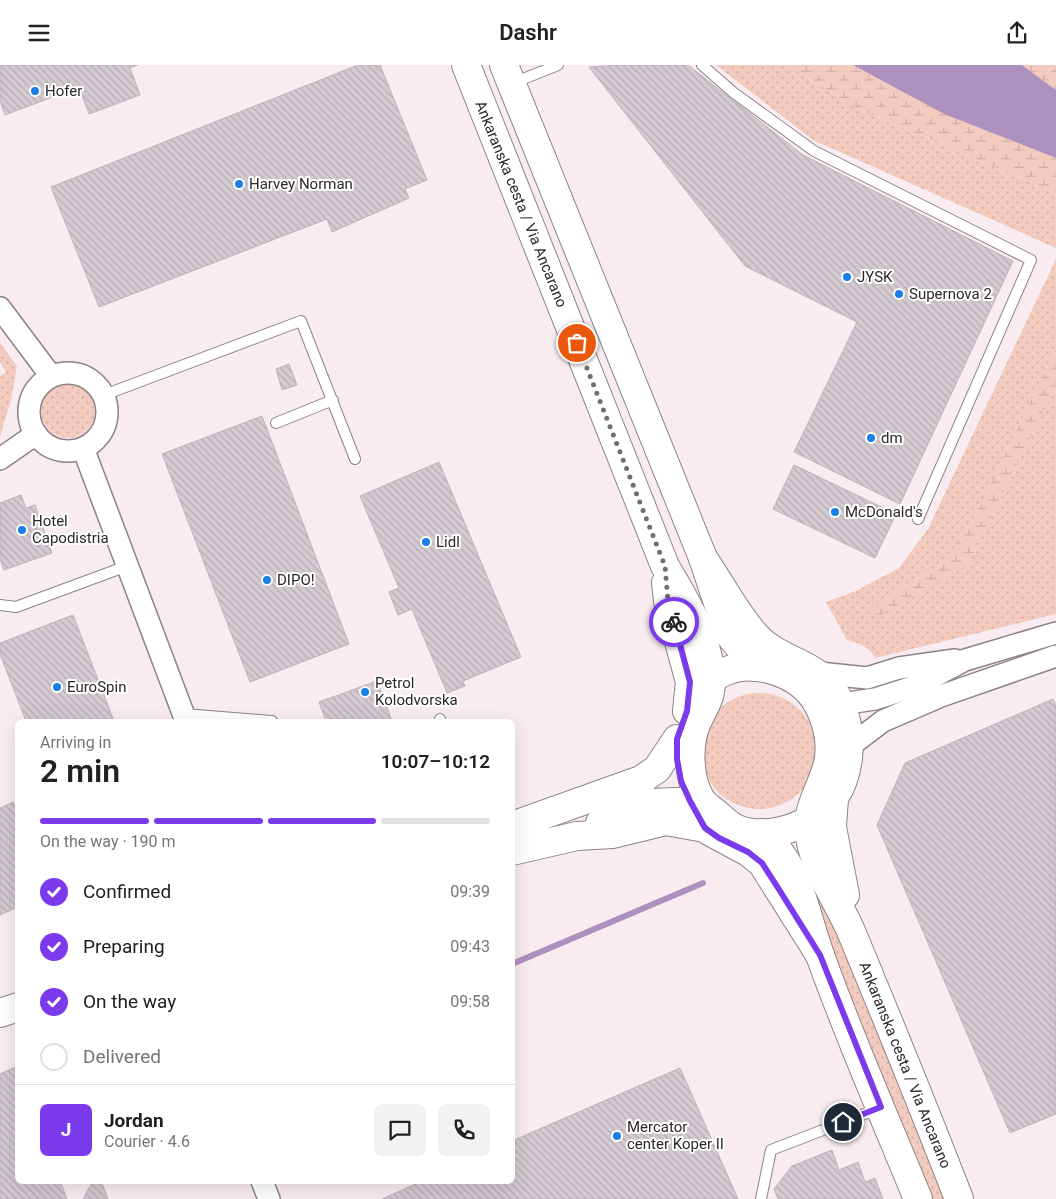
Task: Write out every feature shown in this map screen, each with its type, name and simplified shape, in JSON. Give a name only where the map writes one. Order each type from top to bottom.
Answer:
[{"type":"street","name":"Ankaranska cesta / Via Ancarano","points":[[466,65],[665,566],[688,604],[703,643],[711,679]]},
{"type":"street","points":[[511,70],[554,188],[703,558],[728,633],[756,667]]},
{"type":"street","points":[[0,308],[51,376]]},
{"type":"street","points":[[63,373],[76,373],[87,377],[97,385],[104,395],[107,407],[106,420],[102,431],[94,441],[83,448],[73,451],[57,449],[43,442],[36,434],[30,422],[29,408],[33,395],[40,384],[51,376],[63,373]]},
{"type":"street","points":[[0,459],[36,434]]},
{"type":"street","points":[[83,448],[185,718]]},
{"type":"street","points":[[677,739],[677,759],[681,781],[696,801],[734,827],[762,833],[789,830],[809,820],[834,798],[842,779],[850,746],[824,691],[757,637],[703,558]]},
{"type":"street","name":"Ankaranska cesta / Via Ancarano","points":[[665,566],[668,601],[690,682],[687,711]]},
{"type":"street","points":[[515,825],[641,780],[657,769],[677,739],[687,711],[711,679],[727,670],[741,667],[756,667],[793,679],[807,689],[875,699],[916,686],[965,660],[1056,633]]},
{"type":"street","points":[[850,746],[883,721],[941,696],[1056,656]]},
{"type":"street","points":[[824,691],[867,678],[933,662],[965,660]]},
{"type":"street","points":[[705,828],[696,801],[690,751],[697,721],[710,698],[711,679]]},
{"type":"street","points":[[809,820],[814,796],[828,762],[829,745],[824,691]]},
{"type":"street","name":"Ankaranska cesta / Via Ancarano","points":[[834,798],[832,827],[851,931]]},
{"type":"street","points":[[576,836],[643,805],[670,801],[696,801]]},
{"type":"street","name":"Ankaranska cesta / Via Ancarano","points":[[809,820],[812,848],[851,931],[959,1199]]},
{"type":"street","points":[[515,850],[576,836],[613,834],[666,821],[705,828],[719,838],[748,852],[762,863],[820,955]]},
{"type":"street","points":[[762,833],[787,861],[798,884],[820,955],[918,1199]]},
{"type":"street","points":[[0,1013],[15,1008]]},
{"type":"street","points":[[263,1184],[269,1199]]},
{"type":"lane","points":[[511,70],[558,65]]},
{"type":"lane","points":[[702,65],[734,93],[814,151],[1031,261],[918,519]]},
{"type":"lane","points":[[104,395],[301,321],[355,459]]},
{"type":"lane","points":[[276,423],[333,400]]},
{"type":"lane","points":[[0,605],[16,607],[127,566]]},
{"type":"lane","points":[[185,718],[214,719]]},
{"type":"lane","points":[[761,1199],[770,1149],[881,1107]]},
{"type":"green space","points":[[716,65],[788,65],[856,108],[1056,193],[1056,248],[813,140]]},
{"type":"green space","points":[[788,65],[853,65],[944,114],[1056,158],[1056,193],[856,108]]},
{"type":"green space","points":[[1022,65],[1056,65],[1056,90]]},
{"type":"green space","points":[[1056,259],[1056,349],[972,522],[947,561],[890,594],[968,565],[1056,385],[1056,614],[875,658],[867,648],[847,640],[826,602],[856,591],[899,568],[928,529]]},
{"type":"green space","points":[[0,343],[17,366],[11,400],[0,436],[0,376],[6,372],[0,362]]},
{"type":"green space","points":[[1056,349],[1056,385],[968,565],[876,618],[866,611],[890,594],[947,561],[972,522]]},
{"type":"green space","points":[[68,384],[78,386],[87,392],[93,401],[95,411],[93,421],[87,430],[78,436],[68,438],[58,436],[49,430],[43,421],[41,411],[43,401],[49,392],[58,386]]},
{"type":"green space","points":[[759,693],[781,698],[800,710],[812,729],[817,751],[812,773],[800,792],[781,804],[759,809],[737,804],[718,792],[706,773],[701,751],[706,729],[718,710],[737,698]]},
{"type":"green space","points":[[819,883],[944,1199],[931,1199],[807,889]]},
{"type":"shaded area","points":[[853,65],[1022,65],[1056,90],[1056,158],[944,114]]},
{"type":"building","name":"Hofer","points":[[0,65],[138,65],[130,68],[140,95],[89,114],[79,87],[5,115],[0,101]]},
{"type":"building","name":"Harvey Norman","points":[[358,65],[380,65],[427,180],[405,189],[409,198],[332,232],[327,219],[99,307],[51,187]]},
{"type":"building","name":"Supernova 2","points":[[688,65],[803,155],[1013,261],[900,504],[794,452],[857,322],[745,266],[589,67]]},
{"type":"building","points":[[289,364],[297,385],[282,390],[276,369]]},
{"type":"building","name":"DIPO!","points":[[262,416],[349,644],[250,682],[162,454]]},
{"type":"building","name":"Lidl","points":[[439,462],[521,657],[463,681],[465,686],[447,693],[412,609],[398,615],[389,592],[399,588],[360,496]]},
{"type":"building","name":"McDonald's","points":[[794,465],[896,514],[875,558],[773,509]]},
{"type":"building","name":"Hotel Capodistria","points":[[21,495],[26,508],[35,505],[52,553],[4,570],[0,559],[0,503]]},
{"type":"building","name":"EuroSpin","points":[[73,615],[113,719],[25,719],[0,654],[0,643]]},
{"type":"building","name":"Petrol Kolodvorska","points":[[377,681],[391,719],[325,719],[319,702]]},
{"type":"building","points":[[1053,699],[1056,705],[1056,1114],[1010,1133],[877,825],[905,763]]},
{"type":"building","points":[[13,802],[15,806],[15,908],[0,915],[0,808]]},
{"type":"building","points":[[15,1067],[15,1184],[61,1184],[67,1199],[0,1199],[0,1074]]},
{"type":"building","name":"Mercator center Koper II","points":[[680,1068],[738,1199],[382,1199],[415,1184],[515,1184],[515,1140]]},
{"type":"building","points":[[832,1150],[839,1170],[858,1162],[865,1182],[875,1178],[883,1199],[778,1199],[774,1189],[792,1166]]},
{"type":"building","points":[[91,1184],[102,1184],[108,1199],[83,1199]]},
{"type":"waterway","points":[[515,963],[703,883]]},
{"type":"way so far","points":[[577,343],[665,566],[668,601],[674,622]]},
{"type":"place","name":"Hofer","points":[[35,91]]},
{"type":"place","name":"Harvey Norman","points":[[239,184]]},
{"type":"place","name":"JYSK","points":[[847,277]]},
{"type":"place","name":"Supernova 2","points":[[899,294]]},
{"type":"place","name":"dm","points":[[871,438]]},
{"type":"place","name":"McDonald's","points":[[835,512]]},
{"type":"place","name":"Hotel Capodistria","points":[[22,530]]},
{"type":"place","name":"Lidl","points":[[426,542]]},
{"type":"place","name":"DIPO!","points":[[267,580]]},
{"type":"place","name":"EuroSpin","points":[[57,687]]},
{"type":"place","name":"Petrol Kolodvorska","points":[[365,692]]},
{"type":"place","name":"Mercator center Koper II","points":[[617,1136]]},
{"type":"route","points":[[674,622],[690,682],[687,711],[677,739],[677,759],[681,781],[697,817],[705,828],[719,838],[748,852],[762,863],[820,955],[881,1107],[843,1122]]}]
